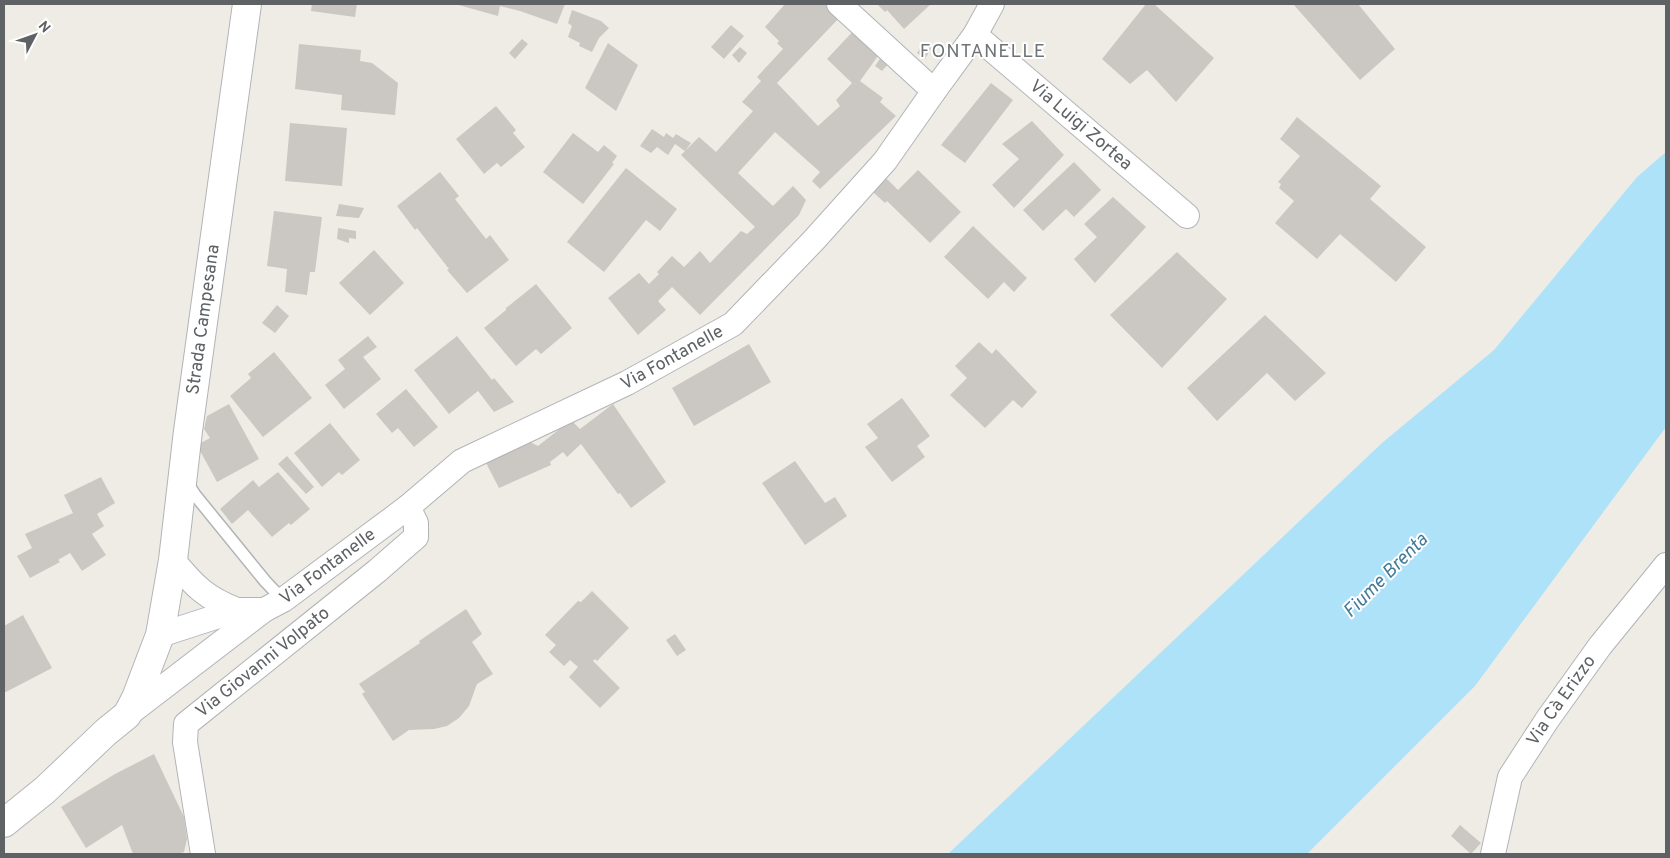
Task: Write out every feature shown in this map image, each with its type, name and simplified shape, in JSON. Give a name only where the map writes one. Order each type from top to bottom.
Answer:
[{"type":"street","name":"Strada Campesana","points":[[156,646],[173,560],[247,4]]},
{"type":"street","points":[[839,4],[934,91]]},
{"type":"street","name":"Via Fontanelle","points":[[4,824],[45,790],[106,732],[127,715],[408,507],[462,461],[627,383],[733,324],[814,240],[884,161],[975,35],[992,4]]},
{"type":"street","name":"Via Luigi Zortea","points":[[975,35],[1186,216]]},
{"type":"street","name":"Via Giovanni Volpato","points":[[203,854],[185,742],[186,724],[377,571],[416,537],[416,523],[408,507]]},
{"type":"street","name":"Via Fontanelle","points":[[173,560],[202,592],[220,603],[238,610]]},
{"type":"street","name":"Via Cà Erizzo","points":[[1493,854],[1510,777],[1547,720],[1600,646],[1666,565]]},
{"type":"street","name":"Via Fontanelle","points":[[127,715],[136,698],[156,646],[238,610],[274,605]]},
{"type":"street","points":[[156,646],[167,666],[175,668],[190,667]]},
{"type":"lane","points":[[183,476],[195,495],[265,582],[274,605]]},
{"type":"water","name":"Fiume Brenta","points":[[1666,152],[1666,427],[1475,686],[1307,854],[948,854],[1382,443],[1494,350],[1637,177]]},
{"type":"building","points":[[312,4],[357,4],[355,17],[311,11]]},
{"type":"building","points":[[455,4],[565,4],[557,24],[500,6],[498,16]]},
{"type":"building","points":[[785,4],[827,4],[841,16],[777,83],[818,126],[840,106],[836,100],[852,83],[827,59],[858,26],[883,49],[860,81],[883,98],[880,102],[896,116],[820,189],[812,181],[820,172],[775,132],[738,173],[773,206],[793,186],[806,200],[799,215],[700,315],[672,287],[658,301],[666,310],[638,335],[608,298],[639,273],[649,284],[672,256],[684,267],[700,251],[710,263],[741,231],[747,234],[755,227],[681,155],[699,137],[716,152],[753,111],[742,102],[761,81],[757,77],[783,49],[777,43],[779,41],[765,27]]},
{"type":"building","points":[[877,4],[931,4],[904,29],[887,10],[885,12]]},
{"type":"building","points":[[1146,4],[1154,4],[1214,58],[1176,102],[1147,70],[1130,84],[1102,59]]},
{"type":"building","points":[[1358,4],[1395,49],[1360,80],[1294,5]]},
{"type":"building","points":[[572,10],[601,21],[609,28],[599,38],[592,52],[579,46],[580,43],[568,37],[572,26],[568,23]]},
{"type":"building","points":[[731,25],[744,36],[724,59],[711,47]]},
{"type":"building","points":[[522,39],[528,44],[515,59],[509,53]]},
{"type":"building","points":[[924,42],[932,47],[925,59],[917,53]]},
{"type":"building","points":[[608,43],[638,65],[616,111],[585,88]]},
{"type":"building","points":[[299,44],[361,50],[360,61],[372,63],[398,83],[395,115],[341,110],[342,95],[295,89]]},
{"type":"building","points":[[740,47],[747,53],[739,63],[732,55]]},
{"type":"building","points":[[881,57],[889,63],[882,71],[875,66]]},
{"type":"building","points":[[991,83],[1013,100],[965,163],[941,145]]},
{"type":"building","points":[[496,106],[516,130],[513,133],[525,147],[501,167],[497,163],[484,174],[456,139]]},
{"type":"building","points":[[1297,117],[1381,186],[1370,199],[1426,247],[1396,282],[1340,234],[1317,259],[1275,223],[1294,201],[1279,188],[1281,184],[1278,182],[1300,156],[1280,139]]},
{"type":"building","points":[[1032,121],[1064,155],[1014,208],[992,185],[1019,159],[1002,144]]},
{"type":"building","points":[[290,123],[347,128],[342,186],[285,181]]},
{"type":"building","points":[[652,129],[664,137],[666,133],[673,138],[676,134],[691,143],[685,151],[675,144],[668,155],[657,147],[651,153],[640,146]]},
{"type":"building","points":[[573,133],[598,152],[604,145],[617,156],[612,163],[614,164],[583,204],[543,172]]},
{"type":"building","points":[[1074,162],[1101,190],[1074,217],[1066,209],[1043,231],[1023,210]]},
{"type":"building","points":[[626,168],[677,209],[660,231],[646,220],[604,272],[567,242]]},
{"type":"building","points":[[918,170],[961,212],[930,243],[887,201],[885,203],[873,192],[886,178],[898,190]]},
{"type":"building","points":[[440,172],[459,196],[455,199],[486,239],[490,235],[509,260],[467,293],[447,270],[449,269],[417,228],[415,230],[397,206]]},
{"type":"building","points":[[1113,197],[1146,227],[1095,283],[1074,259],[1097,237],[1084,224]]},
{"type":"building","points":[[339,204],[364,208],[359,218],[336,216]]},
{"type":"building","points":[[274,211],[322,217],[315,272],[310,272],[307,295],[285,292],[287,269],[267,266]]},
{"type":"building","points":[[973,226],[1027,278],[1014,292],[1004,282],[988,299],[944,257]]},
{"type":"building","points":[[338,228],[356,231],[356,239],[349,238],[349,243],[337,239]]},
{"type":"building","points":[[374,250],[404,283],[370,315],[339,283]]},
{"type":"building","points":[[1177,252],[1227,299],[1162,368],[1110,315]]},
{"type":"building","points":[[536,284],[572,328],[541,354],[536,349],[516,366],[484,328]]},
{"type":"building","points":[[277,305],[289,316],[275,333],[262,323]]},
{"type":"building","points":[[1265,315],[1326,373],[1295,401],[1267,373],[1217,421],[1187,388]]},
{"type":"building","points":[[368,336],[377,347],[363,357],[381,379],[344,409],[325,385],[345,369],[338,360]]},
{"type":"building","points":[[457,336],[492,380],[494,378],[514,402],[494,412],[478,391],[449,414],[414,370]]},
{"type":"building","points":[[979,342],[992,354],[996,349],[1037,392],[1022,408],[1013,400],[985,428],[950,395],[967,378],[955,366]]},
{"type":"building","points":[[749,344],[771,382],[694,426],[672,388]]},
{"type":"building","points":[[274,352],[312,398],[263,437],[230,396],[251,378],[248,374]]},
{"type":"building","points":[[406,389],[438,427],[414,447],[398,428],[392,433],[376,414]]},
{"type":"building","points":[[902,398],[930,436],[917,446],[925,457],[892,482],[865,447],[878,438],[867,424]]},
{"type":"building","points":[[229,404],[259,459],[217,482],[197,445],[210,438],[204,429],[207,416]]},
{"type":"building","points":[[613,404],[666,482],[631,508],[620,493],[618,494],[581,444],[567,457],[563,452],[550,462],[551,465],[499,488],[485,461],[528,441],[538,446],[571,420],[580,429]]},
{"type":"building","points":[[330,423],[360,460],[342,475],[339,472],[322,487],[294,453]]},
{"type":"building","points":[[287,456],[314,487],[306,494],[278,464]]},
{"type":"building","points":[[795,461],[825,503],[835,497],[847,516],[805,545],[762,483]]},
{"type":"building","points":[[278,472],[310,509],[291,525],[289,523],[272,537],[248,510],[232,524],[220,509],[253,480],[259,487]]},
{"type":"building","points":[[101,477],[115,503],[97,514],[104,526],[92,534],[106,555],[82,571],[70,553],[58,560],[60,562],[30,578],[17,556],[32,548],[25,534],[73,513],[64,495]]},
{"type":"building","points":[[592,591],[629,628],[597,661],[595,659],[593,661],[620,688],[600,708],[569,677],[578,667],[570,660],[564,666],[549,652],[556,645],[545,635],[578,601],[581,602]]},
{"type":"building","points":[[466,609],[482,634],[472,642],[493,674],[477,684],[469,706],[459,718],[447,726],[434,729],[409,730],[393,741],[362,694],[365,692],[359,684]]},
{"type":"building","points":[[23,615],[52,668],[4,693],[4,626]]},
{"type":"building","points":[[675,634],[686,650],[677,656],[666,640]]},
{"type":"building","points":[[154,754],[184,817],[187,839],[184,852],[178,854],[133,854],[122,825],[86,848],[61,807],[115,774]]},
{"type":"building","points":[[1460,825],[1481,843],[1471,854],[1451,836]]},
{"type":"district","name":"FONTANELLE","points":[[983,52]]}]
